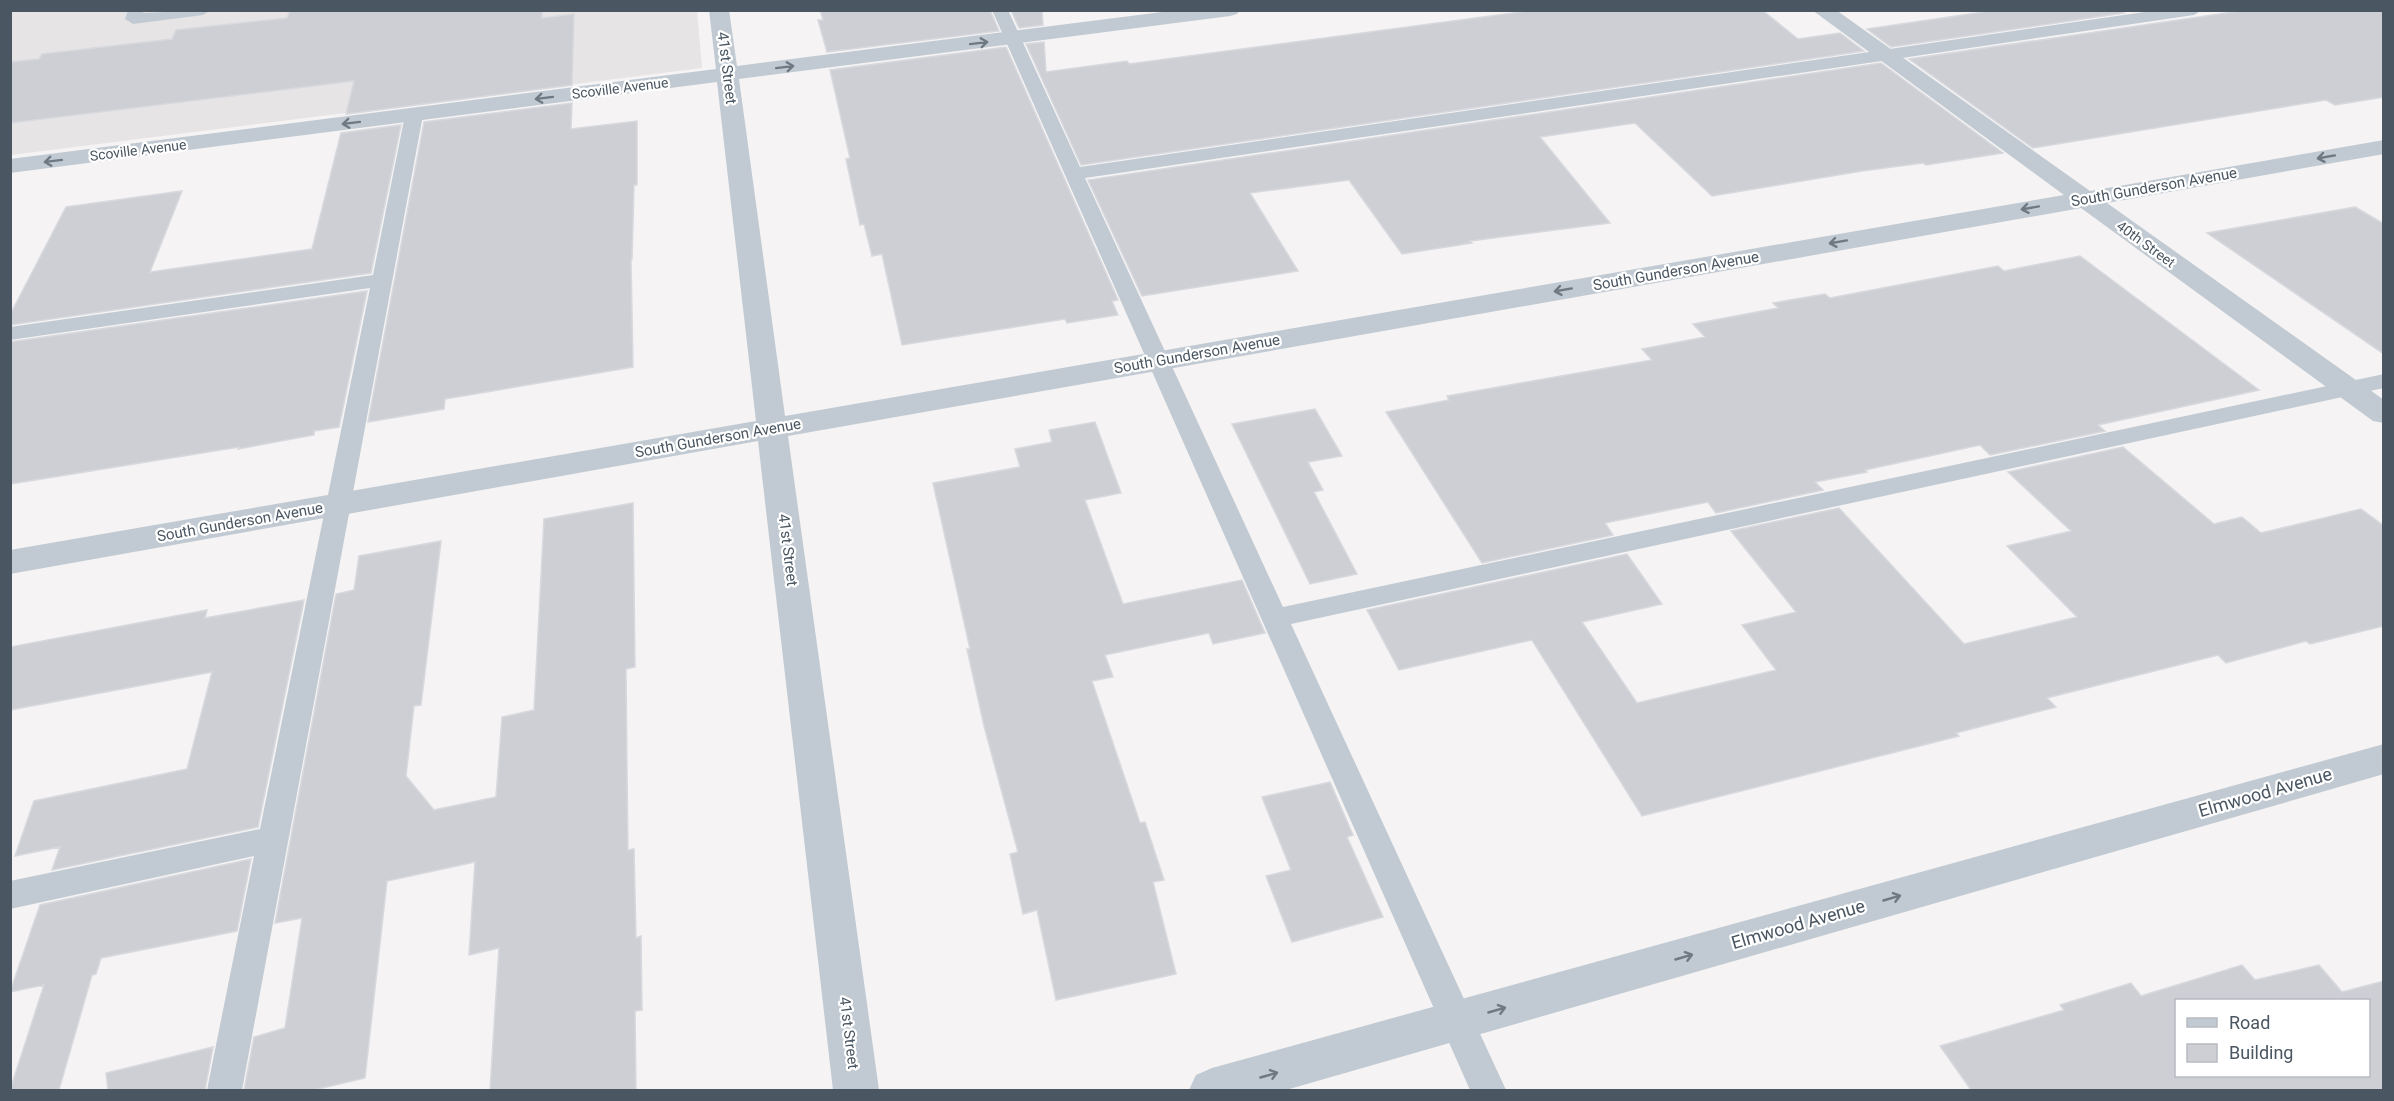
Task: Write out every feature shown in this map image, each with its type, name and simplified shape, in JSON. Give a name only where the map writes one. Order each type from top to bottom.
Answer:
[{"type":"street","name":"41st Street","points":[[719,10],[856,1090]]},
{"type":"street","name":"Scoville Avenue","points":[[10,166],[1230,10]]},
{"type":"street","name":"40th Street","points":[[1822,10],[2384,414]]},
{"type":"street","name":"South Gunderson Avenue","points":[[10,562],[2384,147]]},
{"type":"street","name":"Elmwood Avenue","points":[[1212,1090],[2384,759]]},
{"type":"lane","points":[[136,10],[133,19],[203,10]]},
{"type":"lane","points":[[1000,10],[1488,1090]]},
{"type":"lane","points":[[1074,174],[1886,57],[2194,10]]},
{"type":"lane","points":[[224,1090],[414,115]]},
{"type":"lane","points":[[10,334],[382,280]]},
{"type":"lane","points":[[1275,618],[2384,381]]},
{"type":"lane","points":[[10,895],[274,839]]},
{"type":"shaded area","points":[[10,11],[697,11],[702,68],[11,155]]},
{"type":"building","points":[[290,10],[542,10],[542,18],[574,14],[572,85],[346,114],[354,81],[10,123],[10,62],[39,59],[42,54],[172,39],[176,30],[287,18]]},
{"type":"building","points":[[820,10],[990,10],[999,31],[827,52],[818,20],[823,20]]},
{"type":"building","points":[[1011,10],[1042,10],[1043,25],[1019,28]]},
{"type":"building","points":[[1536,10],[1762,10],[1798,39],[1840,33],[1864,51],[1081,165],[1026,44],[1044,42],[1046,72],[1127,61],[1129,64]]},
{"type":"building","points":[[1997,10],[2120,10],[2124,13],[1891,47],[1867,29]]},
{"type":"building","points":[[2247,10],[2384,10],[2384,97],[2335,105],[2326,100],[2033,148],[1909,59]]},
{"type":"building","points":[[1006,47],[1118,300],[1112,301],[1118,315],[1067,323],[1065,319],[902,345],[882,254],[872,256],[864,224],[860,225],[846,159],[850,158],[830,70]]},
{"type":"building","points":[[1881,63],[2003,153],[1926,165],[1923,163],[1862,171],[1712,196],[1635,123],[1540,137],[1610,223],[1470,241],[1472,243],[1402,254],[1349,180],[1250,193],[1298,271],[1142,296],[1088,180]]},
{"type":"building","points":[[572,103],[571,129],[637,121],[637,185],[634,185],[631,260],[633,367],[445,399],[444,409],[368,422],[424,122]]},
{"type":"building","points":[[401,125],[371,273],[10,325],[10,315],[66,207],[182,191],[150,272],[312,249],[341,133]]},
{"type":"building","points":[[2355,207],[2384,224],[2384,354],[2207,233]]},
{"type":"building","points":[[2080,256],[2259,390],[2098,425],[2105,431],[1990,455],[1980,445],[1865,470],[1867,472],[1815,482],[1823,490],[1716,513],[1708,502],[1605,523],[1613,535],[1482,563],[1386,412],[1449,400],[1447,396],[1652,360],[1642,349],[1705,337],[1693,324],[1778,308],[1773,303],[1825,294],[1830,298],[1998,266],[2004,271]]},
{"type":"building","points":[[367,291],[339,427],[314,431],[314,435],[238,449],[239,447],[10,484],[10,342]]},
{"type":"building","points":[[1315,409],[1342,456],[1308,462],[1323,490],[1314,492],[1357,574],[1310,584],[1232,424]]},
{"type":"building","points":[[1095,422],[1121,493],[1085,500],[1123,604],[1242,580],[1265,633],[1213,644],[1209,633],[1105,655],[1113,677],[1092,681],[1140,823],[1145,822],[1164,880],[1153,882],[1176,974],[1056,1000],[1037,910],[1023,914],[1010,854],[1018,852],[984,726],[967,649],[970,649],[933,483],[1020,467],[1015,449],[1052,442],[1049,430]]},
{"type":"building","points":[[2123,447],[2214,524],[2242,517],[2261,533],[2361,509],[2384,526],[2384,626],[2310,644],[2306,641],[2226,663],[2218,655],[2047,698],[2056,707],[1956,733],[1959,736],[1642,816],[1532,640],[1399,670],[1367,610],[1627,554],[1662,604],[1582,622],[1637,703],[1776,670],[1742,625],[1796,612],[1731,531],[1839,508],[1964,644],[2077,617],[2007,546],[2071,531],[2008,472]]},
{"type":"building","points":[[633,503],[635,667],[626,669],[628,850],[634,849],[636,938],[641,936],[642,1010],[635,1011],[636,1090],[490,1090],[499,948],[469,955],[475,862],[387,881],[365,1078],[314,1090],[244,1090],[254,1037],[285,1028],[302,918],[275,923],[336,594],[354,590],[359,556],[441,541],[421,705],[414,706],[406,776],[434,810],[496,797],[502,717],[534,710],[544,519]]},
{"type":"building","points":[[304,600],[258,827],[52,870],[60,847],[15,856],[34,801],[187,769],[212,672],[10,710],[10,647],[207,610],[205,618]]},
{"type":"building","points":[[1330,782],[1353,835],[1347,837],[1383,917],[1292,942],[1266,876],[1291,870],[1262,797]]},
{"type":"building","points":[[251,859],[237,931],[101,958],[96,974],[92,975],[59,1090],[10,1090],[44,985],[10,992],[40,905]]},
{"type":"building","points":[[2242,965],[2255,980],[2319,965],[2342,992],[2384,981],[2384,1090],[1971,1090],[1940,1046],[2064,1010],[2060,1005],[2131,983],[2141,996]]},
{"type":"building","points":[[213,1047],[205,1090],[108,1090],[106,1073]]}]
